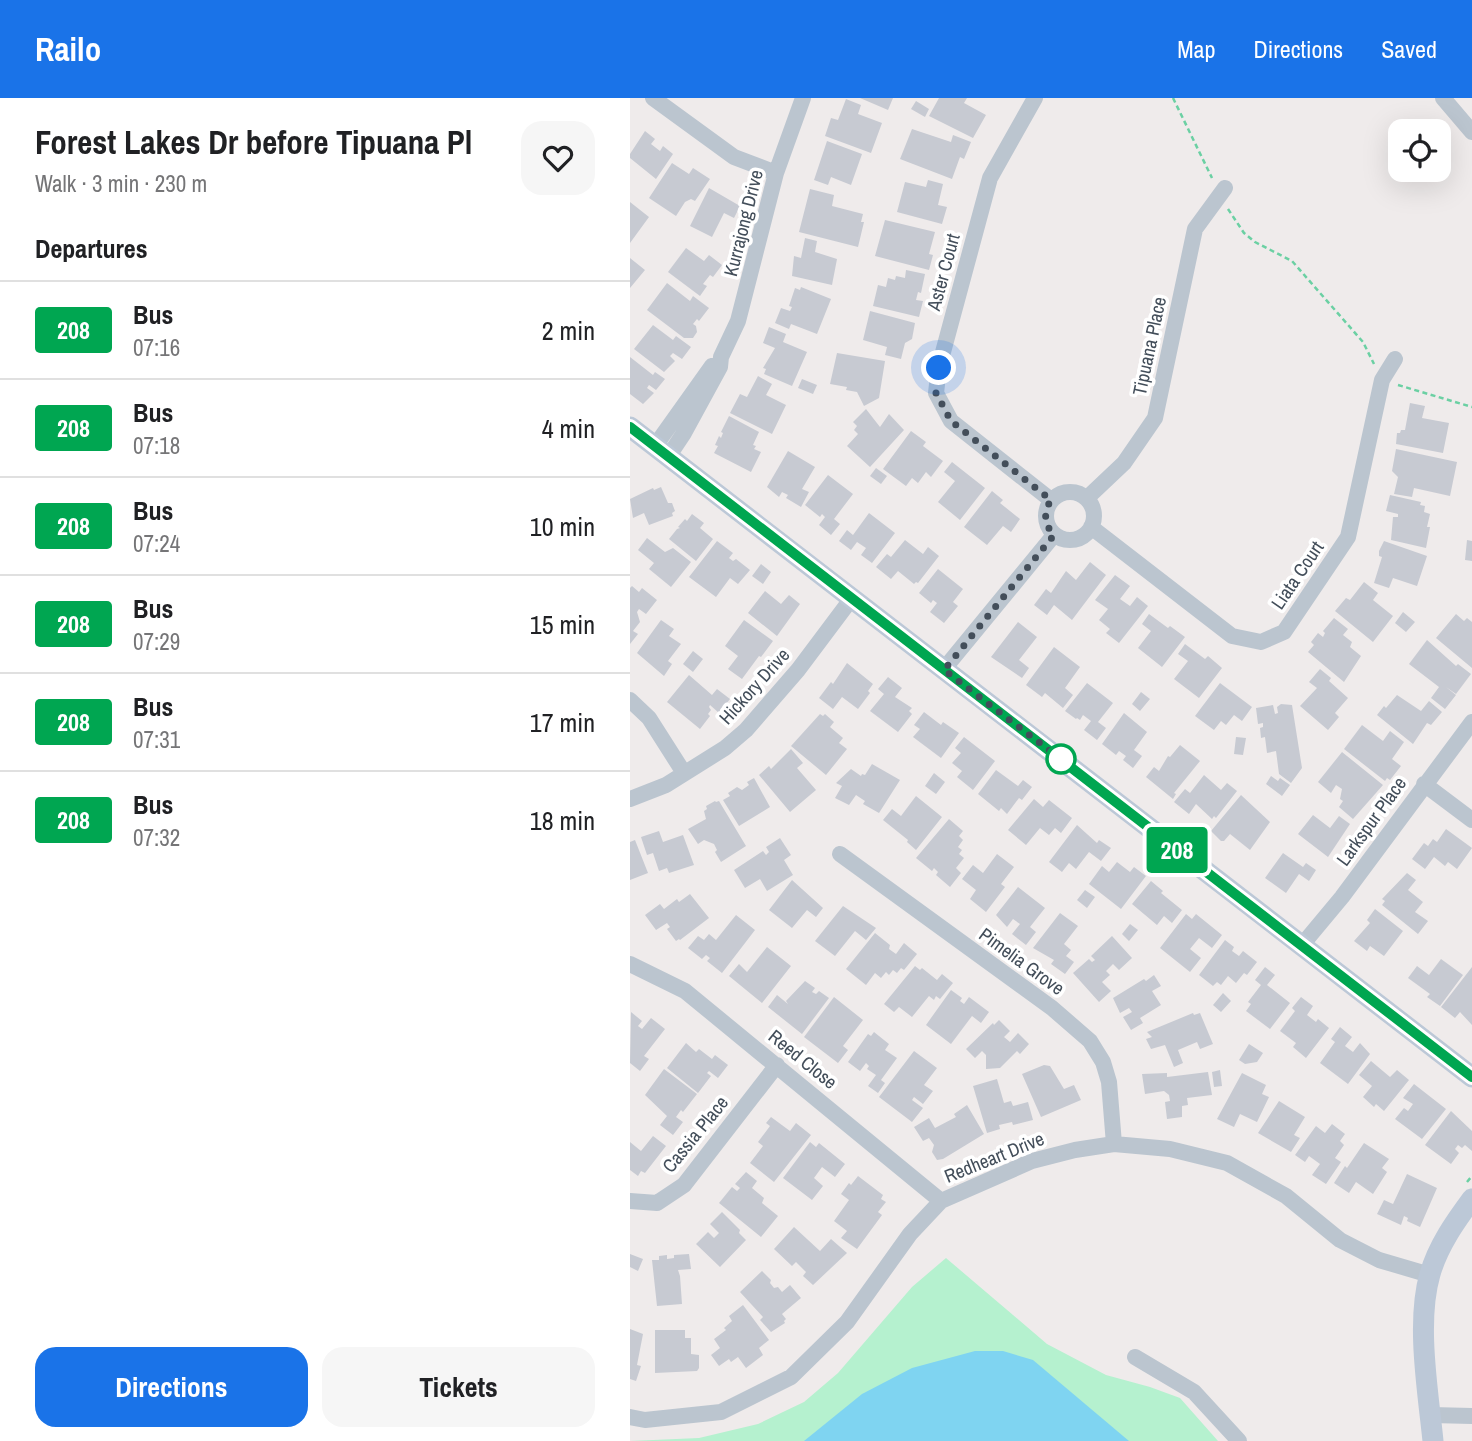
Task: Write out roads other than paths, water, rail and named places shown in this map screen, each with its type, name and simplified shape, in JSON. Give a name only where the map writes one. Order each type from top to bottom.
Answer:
[{"type":"main road","points":[[630,427],[1472,1077]]},
{"type":"main road","points":[[1433,1441],[1423,1325],[1430,1275],[1450,1229],[1472,1199]]},
{"type":"street","points":[[653,98],[734,157],[776,173]]},
{"type":"street","name":"Kurrajong Drive","points":[[661,451],[698,408],[720,367],[721,357],[738,321],[776,173],[803,98]]},
{"type":"street","name":"Aster Court","points":[[1035,98],[990,178],[939,368],[936,393],[951,421],[1051,500]]},
{"type":"street","points":[[1443,98],[1472,132]]},
{"type":"street","name":"Tipuana Place","points":[[1087,498],[1124,463],[1155,418],[1195,229],[1222,191]]},
{"type":"street","name":"Liata Court","points":[[1091,527],[1232,635],[1261,642],[1283,632],[1348,537],[1382,380],[1395,359]]},
{"type":"street","points":[[1066,492],[1074,492],[1087,498],[1094,513],[1091,527],[1086,534],[1071,541],[1054,535],[1045,521],[1046,507],[1051,500],[1066,492]]},
{"type":"street","points":[[944,670],[1054,535]]},
{"type":"street","name":"Hickory Drive","points":[[630,799],[666,785],[725,748],[746,730],[798,670],[852,598]]},
{"type":"street","points":[[630,700],[649,718],[684,773]]},
{"type":"street","name":"Larkspur Place","points":[[1302,945],[1342,897],[1472,722]]},
{"type":"street","points":[[1424,784],[1472,820]]},
{"type":"street","name":"Pimelia Grove","points":[[840,854],[1052,1008],[1090,1041],[1103,1062],[1109,1082],[1114,1144]]},
{"type":"street","name":"Reed Close","points":[[630,964],[685,991],[941,1201]]},
{"type":"street","name":"Cassia Place","points":[[630,1201],[657,1203],[684,1185],[777,1065]]},
{"type":"street","name":"Redheart Drive","points":[[630,1417],[645,1420],[721,1412],[791,1377],[847,1322],[910,1234],[941,1201],[1032,1161],[1075,1150],[1114,1144],[1170,1149],[1227,1163],[1286,1196],[1340,1240],[1379,1260],[1430,1275]]},
{"type":"street","points":[[1135,1357],[1194,1392],[1238,1441]]},
{"type":"street","points":[[1430,1415],[1472,1416]]},
{"type":"water","points":[[975,1351],[1003,1351],[1033,1360],[1129,1441],[804,1441],[862,1394],[912,1368]]}]
